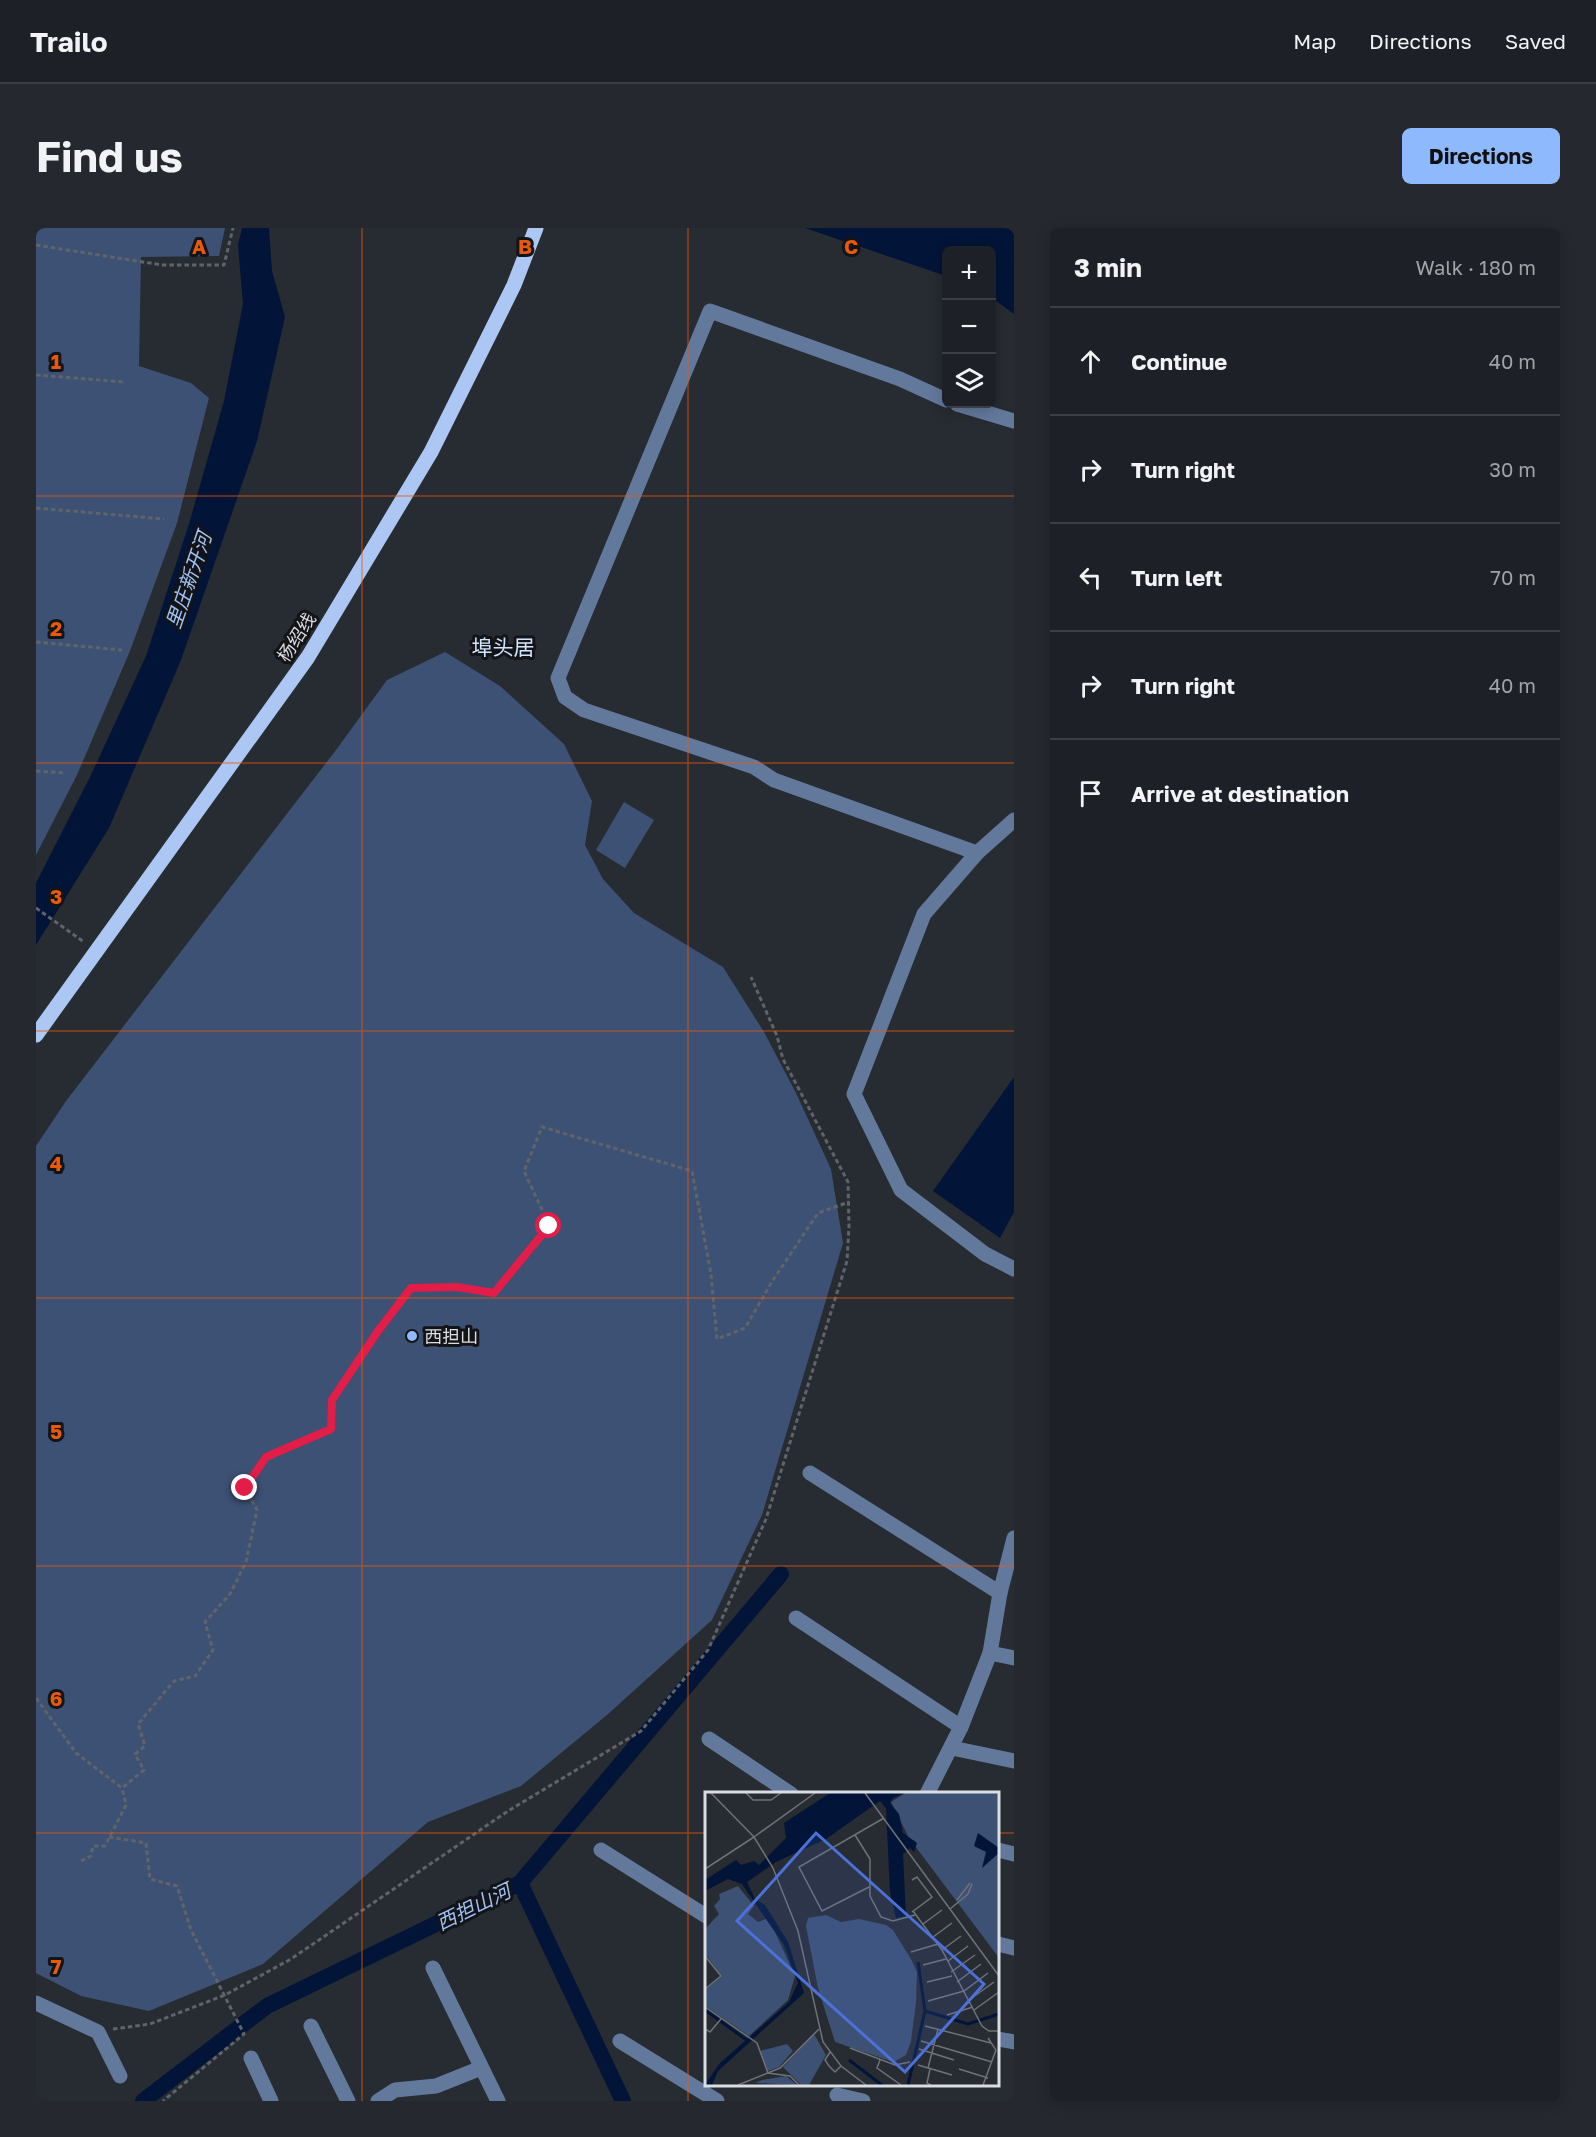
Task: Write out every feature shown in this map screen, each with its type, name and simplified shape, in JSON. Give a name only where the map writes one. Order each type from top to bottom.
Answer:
[{"type":"main road","name":"杨绍线","points":[[36,1035],[308,657],[431,452],[514,285],[536,228]]},
{"type":"lane","points":[[942,398],[900,379],[710,311],[558,678],[565,697],[584,710],[754,767],[774,780],[977,853]]},
{"type":"lane","points":[[970,408],[1014,421]]},
{"type":"lane","points":[[1012,1266],[985,1254],[901,1190],[854,1094],[924,914],[977,853],[1014,820]]},
{"type":"lane","points":[[810,1473],[1000,1593]]},
{"type":"lane","points":[[928,1792],[962,1727],[990,1653],[1000,1593],[1014,1538]]},
{"type":"lane","points":[[796,1618],[962,1727]]},
{"type":"lane","points":[[990,1653],[1014,1658]]},
{"type":"lane","points":[[709,1739],[787,1792]]},
{"type":"lane","points":[[952,1748],[1014,1761]]},
{"type":"lane","points":[[601,1850],[705,1915]]},
{"type":"lane","points":[[999,1850],[1014,1854]]},
{"type":"lane","points":[[999,1944],[1014,1948]]},
{"type":"lane","points":[[433,1968],[498,2101]]},
{"type":"lane","points":[[36,2003],[98,2032],[120,2076]]},
{"type":"lane","points":[[312,2026],[348,2101]]},
{"type":"lane","points":[[999,2039],[1014,2042]]},
{"type":"lane","points":[[620,2041],[717,2101]]},
{"type":"lane","points":[[251,2058],[271,2101]]},
{"type":"lane","points":[[378,2101],[395,2090],[436,2086],[482,2068]]},
{"type":"lane","points":[[837,2094],[863,2101]]},
{"type":"path","points":[[36,245],[162,265],[224,265],[232,228]]},
{"type":"path","points":[[36,375],[125,381]]},
{"type":"path","points":[[36,508],[164,519]]},
{"type":"path","points":[[36,642],[122,650]]},
{"type":"path","points":[[36,771],[65,773]]},
{"type":"path","points":[[36,908],[97,952]]},
{"type":"path","points":[[98,2032],[150,2024],[225,1995],[291,1959],[508,1810],[641,1731],[708,1650],[766,1519],[847,1261],[848,1182],[783,1059],[777,1035],[751,977]]},
{"type":"path","points":[[122,1788],[144,1770],[135,1754],[145,1746],[138,1724],[174,1681],[195,1676],[213,1650],[205,1622],[230,1594],[246,1562],[257,1510],[245,1488],[266,1457],[331,1429],[332,1400],[378,1331],[411,1288],[457,1287],[494,1293],[549,1226],[524,1171],[542,1127],[692,1171],[711,1274],[717,1339],[746,1328],[773,1280],[818,1214],[849,1202]]},
{"type":"path","points":[[36,1698],[76,1754],[122,1788],[126,1805],[105,1846],[93,1846],[91,1856],[81,1861]]},
{"type":"path","points":[[109,1837],[146,1843],[150,1879],[177,1886],[191,1930],[244,2034],[163,2101]]},
{"type":"shaded area","points":[[36,228],[225,228],[219,256],[141,257],[139,366],[191,383],[209,398],[177,523],[130,651],[77,775],[36,855]]},
{"type":"shaded area","points":[[445,652],[500,686],[564,744],[592,801],[585,845],[603,879],[634,913],[723,967],[764,1032],[796,1093],[831,1169],[843,1243],[762,1515],[712,1620],[607,1715],[521,1786],[428,1822],[263,1964],[149,2011],[81,1996],[36,1973],[36,1146],[66,1101],[336,750],[387,680]]},
{"type":"shaded area","points":[[624,802],[654,820],[625,868],[596,850]]},
{"type":"water","name":"里庄新开河","points":[[242,228],[269,228],[272,271],[285,317],[257,441],[181,660],[109,828],[36,945],[36,883],[91,775],[146,656],[189,524],[224,401],[243,304],[238,245]]},
{"type":"water","points":[[805,228],[1014,228],[1014,314],[996,301],[996,246],[942,246],[942,275]]},
{"type":"water","points":[[1014,1077],[1014,1212],[1000,1238],[933,1191]]},
{"type":"waterway","name":"西担山河","points":[[143,2101],[267,2006],[520,1883],[781,1574]]},
{"type":"waterway","points":[[520,1883],[623,2101]]},
{"type":"place","name":"西担山","points":[[412,1336]]},
{"type":"district","name":"埠头居","points":[[503,647]]},
{"type":"route","points":[[245,1488],[266,1457],[331,1429],[332,1400],[378,1331],[411,1288],[457,1287],[494,1293],[549,1226]]}]
